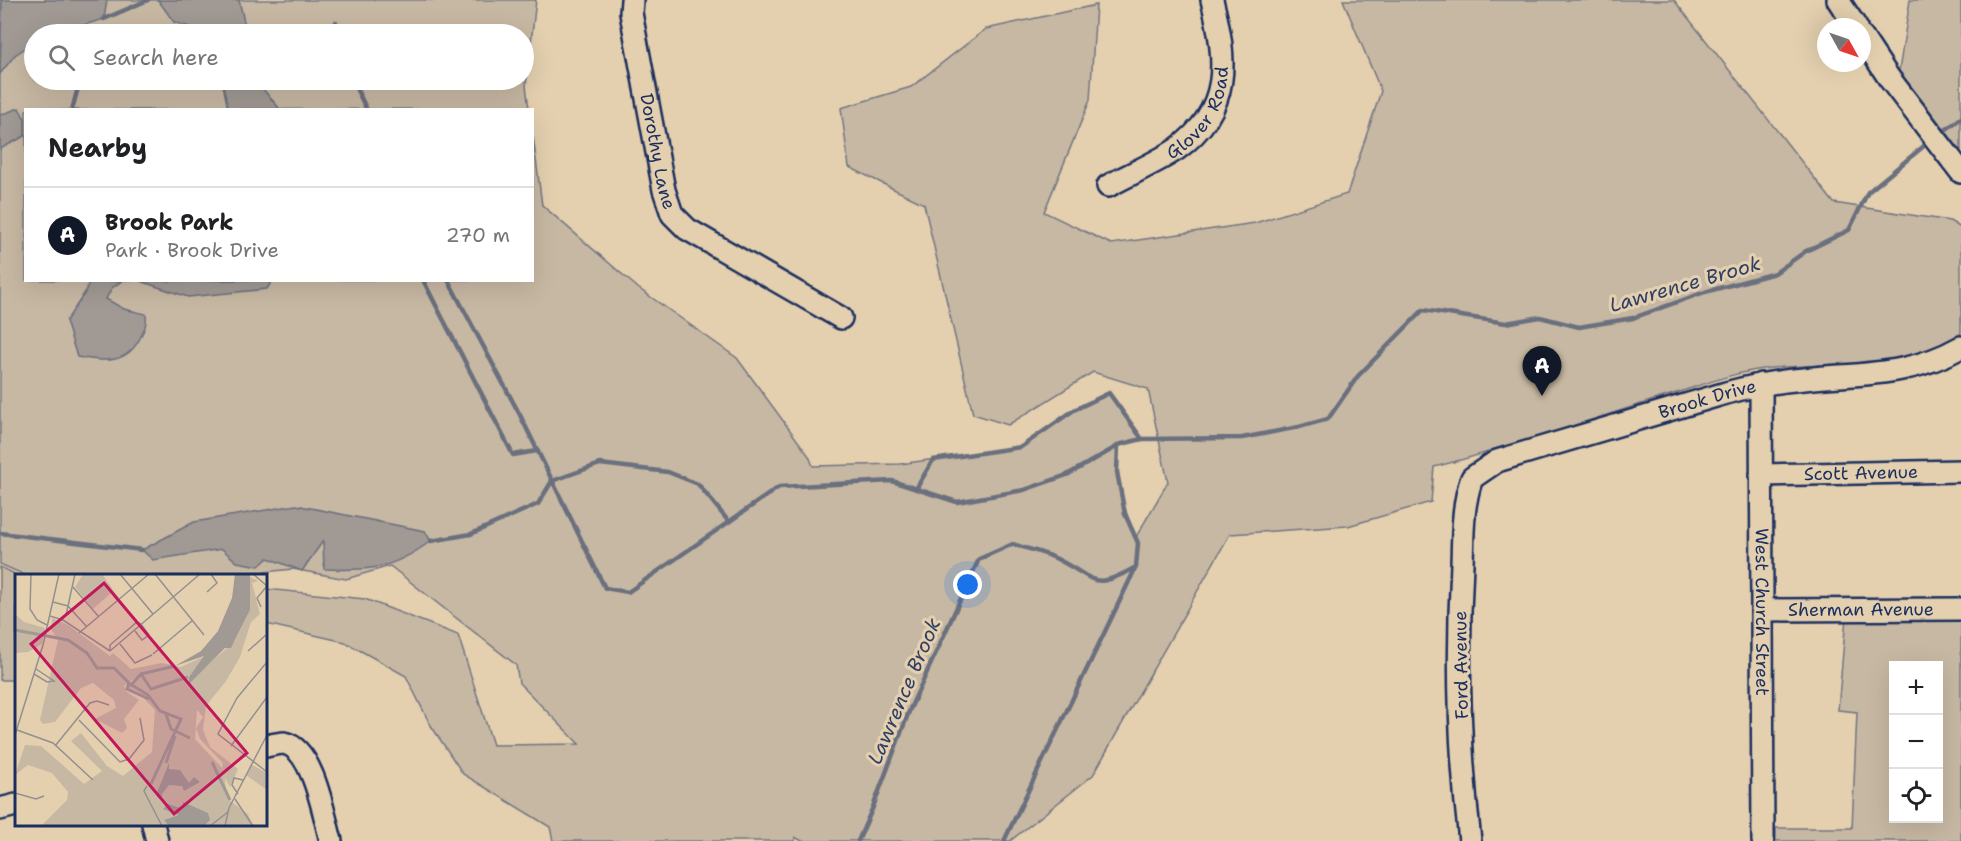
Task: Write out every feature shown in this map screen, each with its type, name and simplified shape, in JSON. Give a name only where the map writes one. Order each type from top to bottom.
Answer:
[{"type":"street","name":"Dorothy Lane","points":[[632,0],[631,13],[662,179],[672,214],[687,229],[841,318]]},
{"type":"street","name":"Glover Road","points":[[1108,186],[1176,149],[1203,125],[1218,94],[1224,63],[1212,0]]},
{"type":"street","points":[[1838,0],[1850,18]]},
{"type":"street","points":[[1871,49],[1919,118],[1959,169]]},
{"type":"street","name":"Brook Drive","points":[[1468,489],[1472,478],[1497,461],[1761,384],[1897,372],[1942,357],[1961,347]]},
{"type":"street","name":"West Church Street","points":[[1761,384],[1763,841]]},
{"type":"street","name":"Scott Avenue","points":[[1761,475],[1961,471]]},
{"type":"street","name":"Ford Avenue","points":[[1468,489],[1460,597],[1462,773],[1470,841]]},
{"type":"street","name":"Sherman Avenue","points":[[1761,610],[1961,609]]},
{"type":"street","points":[[274,745],[300,750],[309,766],[332,841]]},
{"type":"street","points":[[0,808],[15,804]]},
{"type":"street","points":[[153,826],[157,841]]},
{"type":"shaded area","points":[[0,0],[536,0],[533,24],[24,24],[24,90],[527,90],[529,108],[24,108],[24,282],[534,282],[534,144],[542,205],[638,288],[737,358],[809,456],[813,466],[900,464],[1021,447],[1074,410],[1109,393],[1142,439],[1118,446],[1121,493],[1136,537],[1168,482],[1148,389],[1093,372],[1008,425],[973,414],[924,204],[849,167],[841,108],[911,87],[986,29],[1096,5],[1090,100],[1044,212],[1111,244],[1255,223],[1347,194],[1381,91],[1343,0],[1674,0],[1834,203],[1950,221],[1961,228],[1961,333],[1940,345],[1918,354],[1894,359],[1771,368],[1733,375],[1523,442],[1434,467],[1431,502],[1348,526],[1230,534],[1093,775],[1010,841],[802,841],[795,837],[795,841],[553,841],[550,827],[463,774],[430,724],[406,676],[345,642],[267,624],[267,589],[365,599],[458,635],[493,745],[579,744],[519,683],[516,665],[390,566],[346,579],[293,569],[244,574],[22,574],[0,564]]},
{"type":"shaded area","points":[[2,0],[107,0],[104,19],[87,24],[24,24],[24,49],[15,55],[0,74]]},
{"type":"shaded area","points":[[158,0],[239,0],[245,24],[180,24],[174,22]]},
{"type":"shaded area","points":[[1910,0],[1961,0],[1961,151],[1899,71]]},
{"type":"shaded area","points":[[224,90],[264,90],[279,108],[228,108]]},
{"type":"shaded area","points":[[19,108],[24,117],[24,137],[0,149],[0,115]]},
{"type":"shaded area","points":[[89,282],[121,282],[112,288],[106,299],[124,309],[146,314],[145,328],[136,345],[122,357],[97,360],[77,357],[66,321],[86,291]]},
{"type":"shaded area","points":[[143,282],[271,282],[267,289],[188,297]]},
{"type":"shaded area","points":[[296,505],[425,531],[431,541],[393,563],[368,568],[324,569],[323,541],[302,571],[268,558],[259,566],[237,562],[222,549],[153,560],[142,550],[194,522]]},
{"type":"shaded area","points":[[0,567],[15,574],[15,680],[0,680]]},
{"type":"shaded area","points":[[1846,617],[1961,619],[1961,841],[1776,841],[1776,828],[1852,828],[1857,712],[1838,710]]},
{"type":"waterway","points":[[104,19],[148,0]]},
{"type":"waterway","points":[[73,108],[77,90]]},
{"type":"waterway","points":[[357,90],[366,108]]},
{"type":"waterway","name":"Lawrence Brook","points":[[1939,135],[1961,118]]},
{"type":"waterway","name":"Lawrence Brook","points":[[858,841],[910,709],[979,559],[1013,544],[1052,557],[1095,580],[1110,579],[1136,567],[1138,543],[1125,514],[1117,472],[1118,445],[1142,439],[1242,438],[1328,419],[1358,376],[1423,310],[1506,323],[1540,317],[1579,327],[1633,318],[1705,292],[1775,273],[1806,251],[1849,230],[1868,192],[1930,141]]},
{"type":"waterway","points":[[424,282],[513,455],[537,451]]},
{"type":"waterway","points":[[449,282],[520,415],[605,588],[628,592],[779,487],[892,481],[957,502],[1024,490],[1067,475],[1118,446]]},
{"type":"waterway","points":[[916,489],[933,460],[1021,447],[1074,410],[1109,393],[1142,439]]},
{"type":"waterway","points":[[431,541],[471,534],[538,504],[552,481],[600,464],[668,472],[698,484],[729,522]]},
{"type":"waterway","points":[[0,533],[142,550]]},
{"type":"waterway","points":[[1004,841],[1136,567]]},
{"type":"place","name":"Brook Park","points":[[1542,396]]}]
